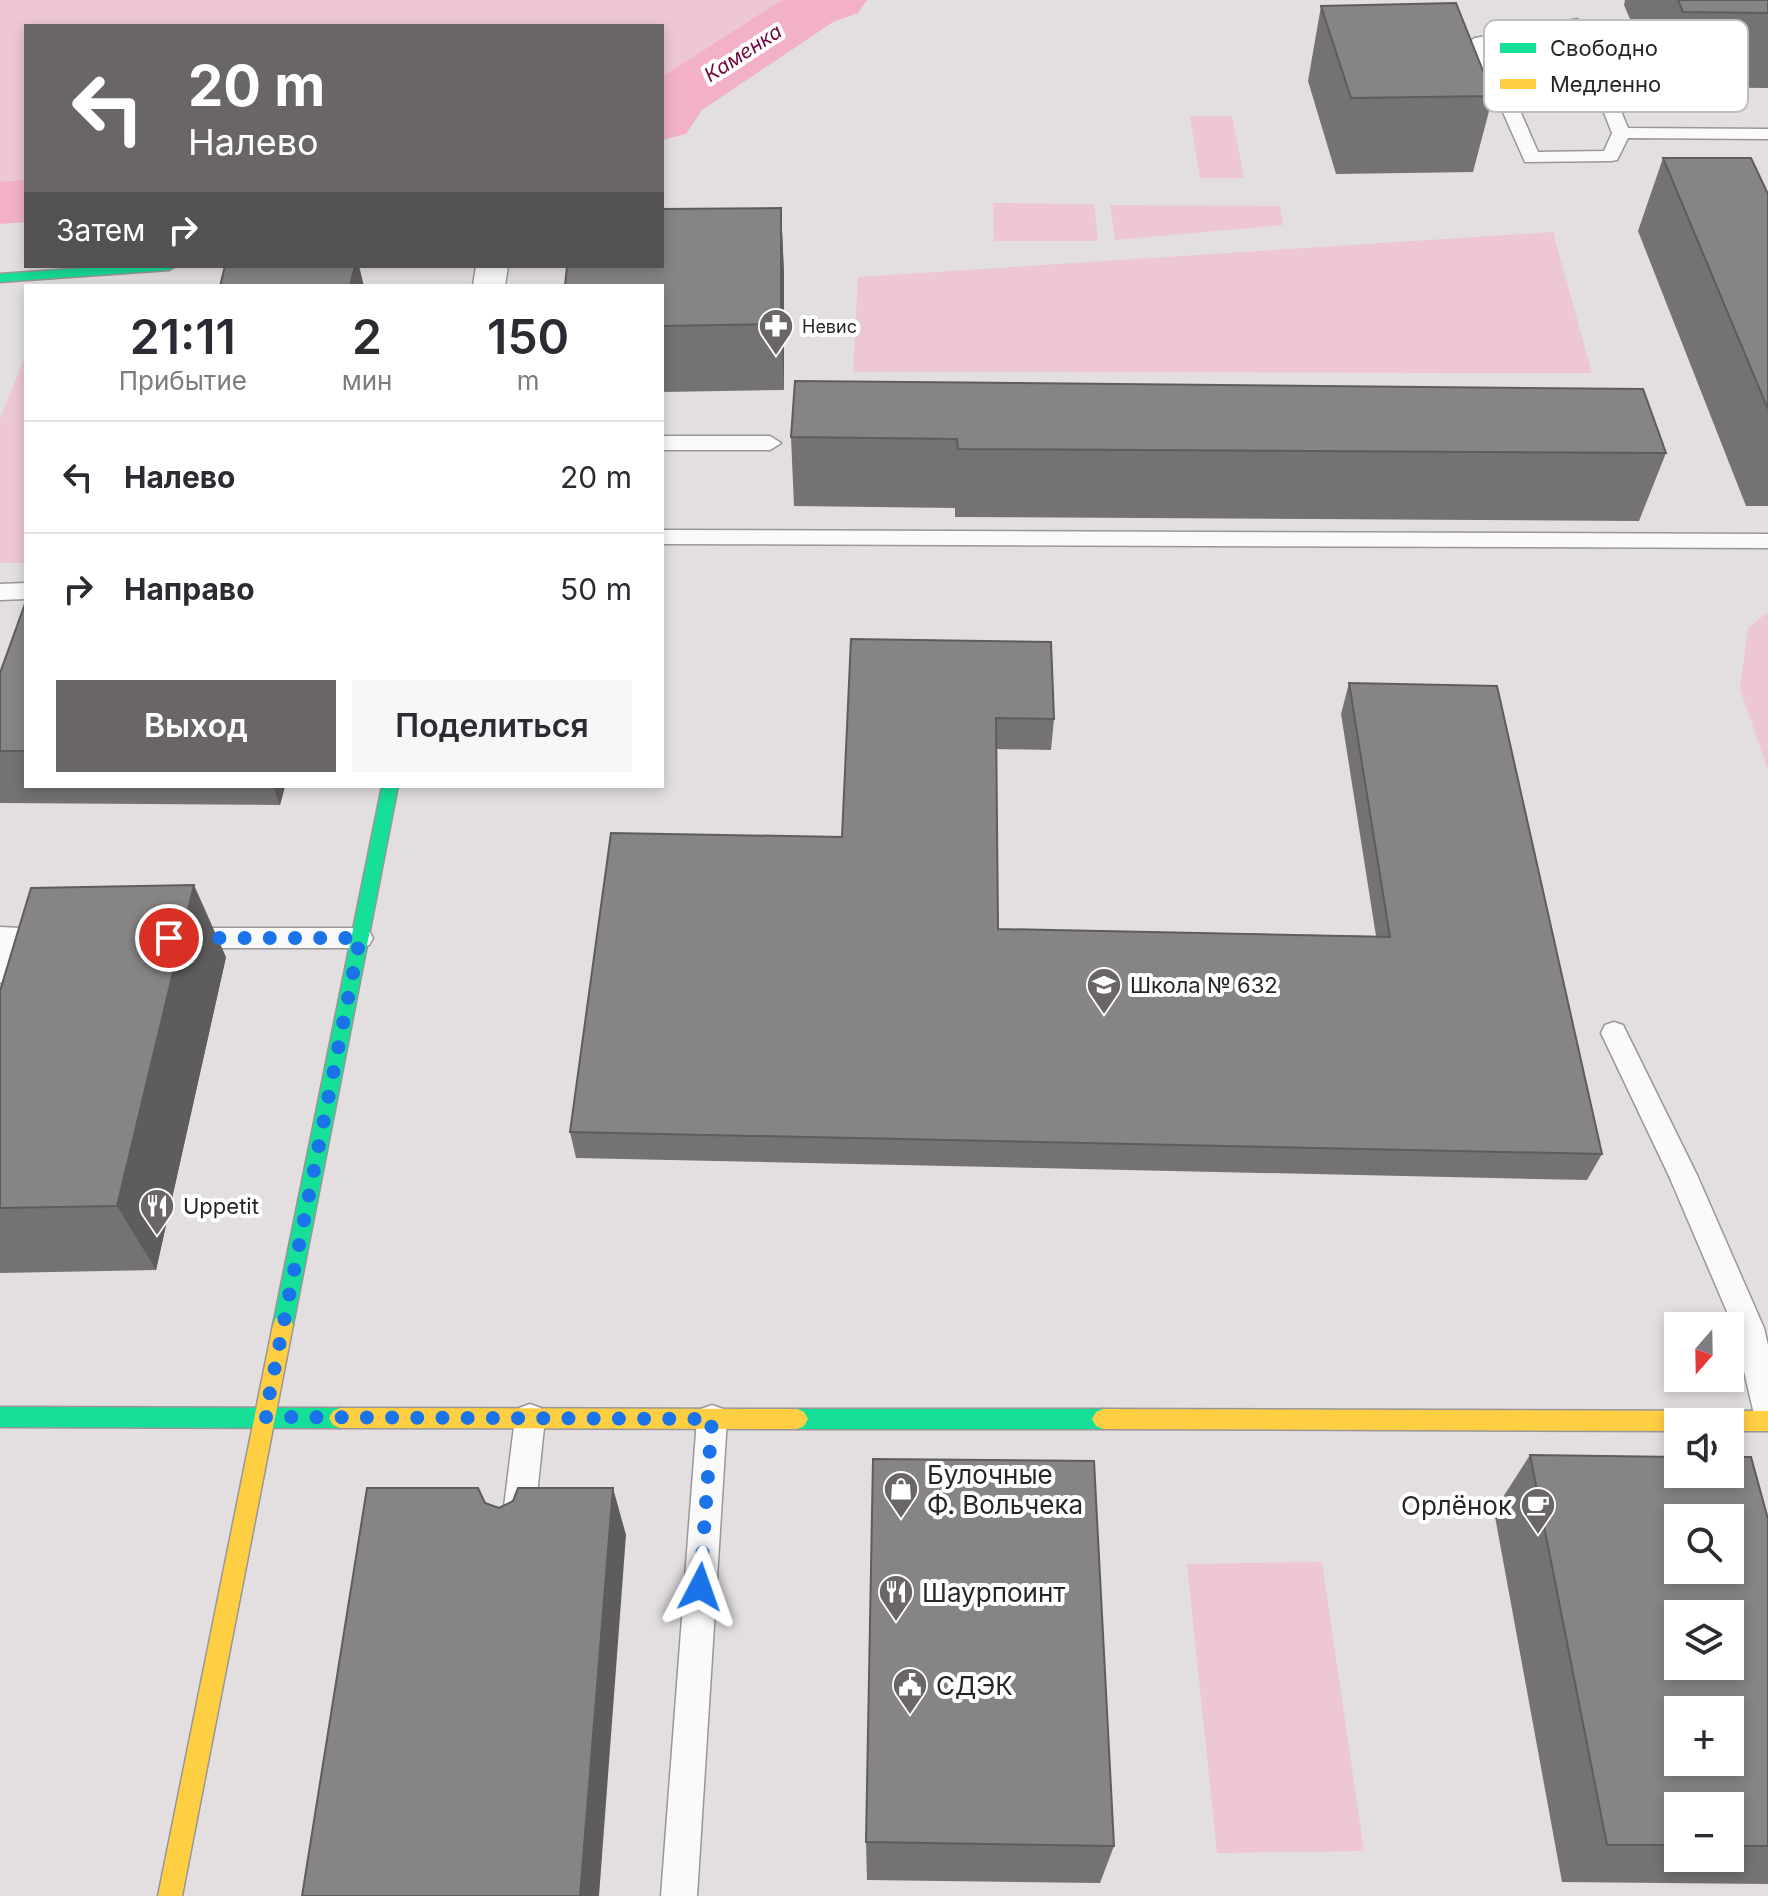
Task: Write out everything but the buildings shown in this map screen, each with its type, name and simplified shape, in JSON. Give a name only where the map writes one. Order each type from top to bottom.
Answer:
[{"type":"street","points":[[0,278],[141,268]]},
{"type":"street","points":[[170,1896],[390,788]]},
{"type":"street","points":[[0,1417],[1768,1421]]},
{"type":"lane","points":[[1484,41],[1475,43],[1484,58]]},
{"type":"lane","points":[[1511,112],[1531,158],[1611,156],[1621,133],[1613,112]]},
{"type":"lane","points":[[1621,133],[1768,134]]},
{"type":"lane","points":[[664,443],[770,443]]},
{"type":"lane","points":[[664,537],[1768,541]]},
{"type":"lane","points":[[0,592],[24,591]]},
{"type":"lane","points":[[0,972],[6,937],[82,937]]},
{"type":"lane","points":[[161,938],[360,938]]},
{"type":"lane","points":[[1614,1033],[1683,1175],[1749,1328],[1768,1410]]},
{"type":"lane","points":[[517,1535],[530,1418]]},
{"type":"lane","points":[[679,1896],[712,1419]]},
{"type":"shaded area","points":[[0,0],[829,0],[676,97],[664,117],[664,24],[24,24],[24,201],[0,203]]},
{"type":"shaded area","points":[[1190,116],[1232,116],[1244,178],[1200,178]]},
{"type":"shaded area","points":[[993,203],[1094,204],[1098,241],[994,241]]},
{"type":"shaded area","points":[[1110,205],[1280,206],[1283,225],[1115,240]]},
{"type":"shaded area","points":[[1553,232],[1592,373],[853,372],[858,277]]},
{"type":"shaded area","points":[[24,359],[24,563],[0,563],[0,419]]},
{"type":"shaded area","points":[[1768,612],[1768,770],[1740,689],[1748,628]]},
{"type":"shaded area","points":[[1322,1562],[1364,1851],[1217,1853],[1187,1564]]},
{"type":"waterway","name":"Каменка","points":[[664,117],[676,97],[811,9],[836,0]]},
{"type":"waterway","name":"Каменка","points":[[0,203],[24,201]]},
{"type":"traffic: fast","points":[[0,278],[141,268]]},
{"type":"traffic: fast","points":[[283,1325],[390,788]]},
{"type":"traffic: fast","points":[[0,1417],[340,1418]]},
{"type":"traffic: fast","points":[[797,1419],[1103,1419]]},
{"type":"traffic: slow","points":[[170,1896],[283,1325]]},
{"type":"traffic: slow","points":[[340,1418],[797,1419]]},
{"type":"traffic: slow","points":[[1103,1419],[1768,1421]]},
{"type":"place","name":"Невис","points":[[776,357]]},
{"type":"place","name":"Школа № 632","points":[[1104,1016]]},
{"type":"place","name":"Uppetit","points":[[157,1237]]},
{"type":"place","name":"Булочные Ф. Вольчека","points":[[901,1520]]},
{"type":"place","name":"Орлёнок","points":[[1538,1536]]},
{"type":"place","name":"Шаурпоинт","points":[[896,1623]]},
{"type":"place","name":"СДЭК","points":[[910,1716]]},
{"type":"route","points":[[169,938],[360,938],[265,1417],[712,1419],[700,1587]]}]
